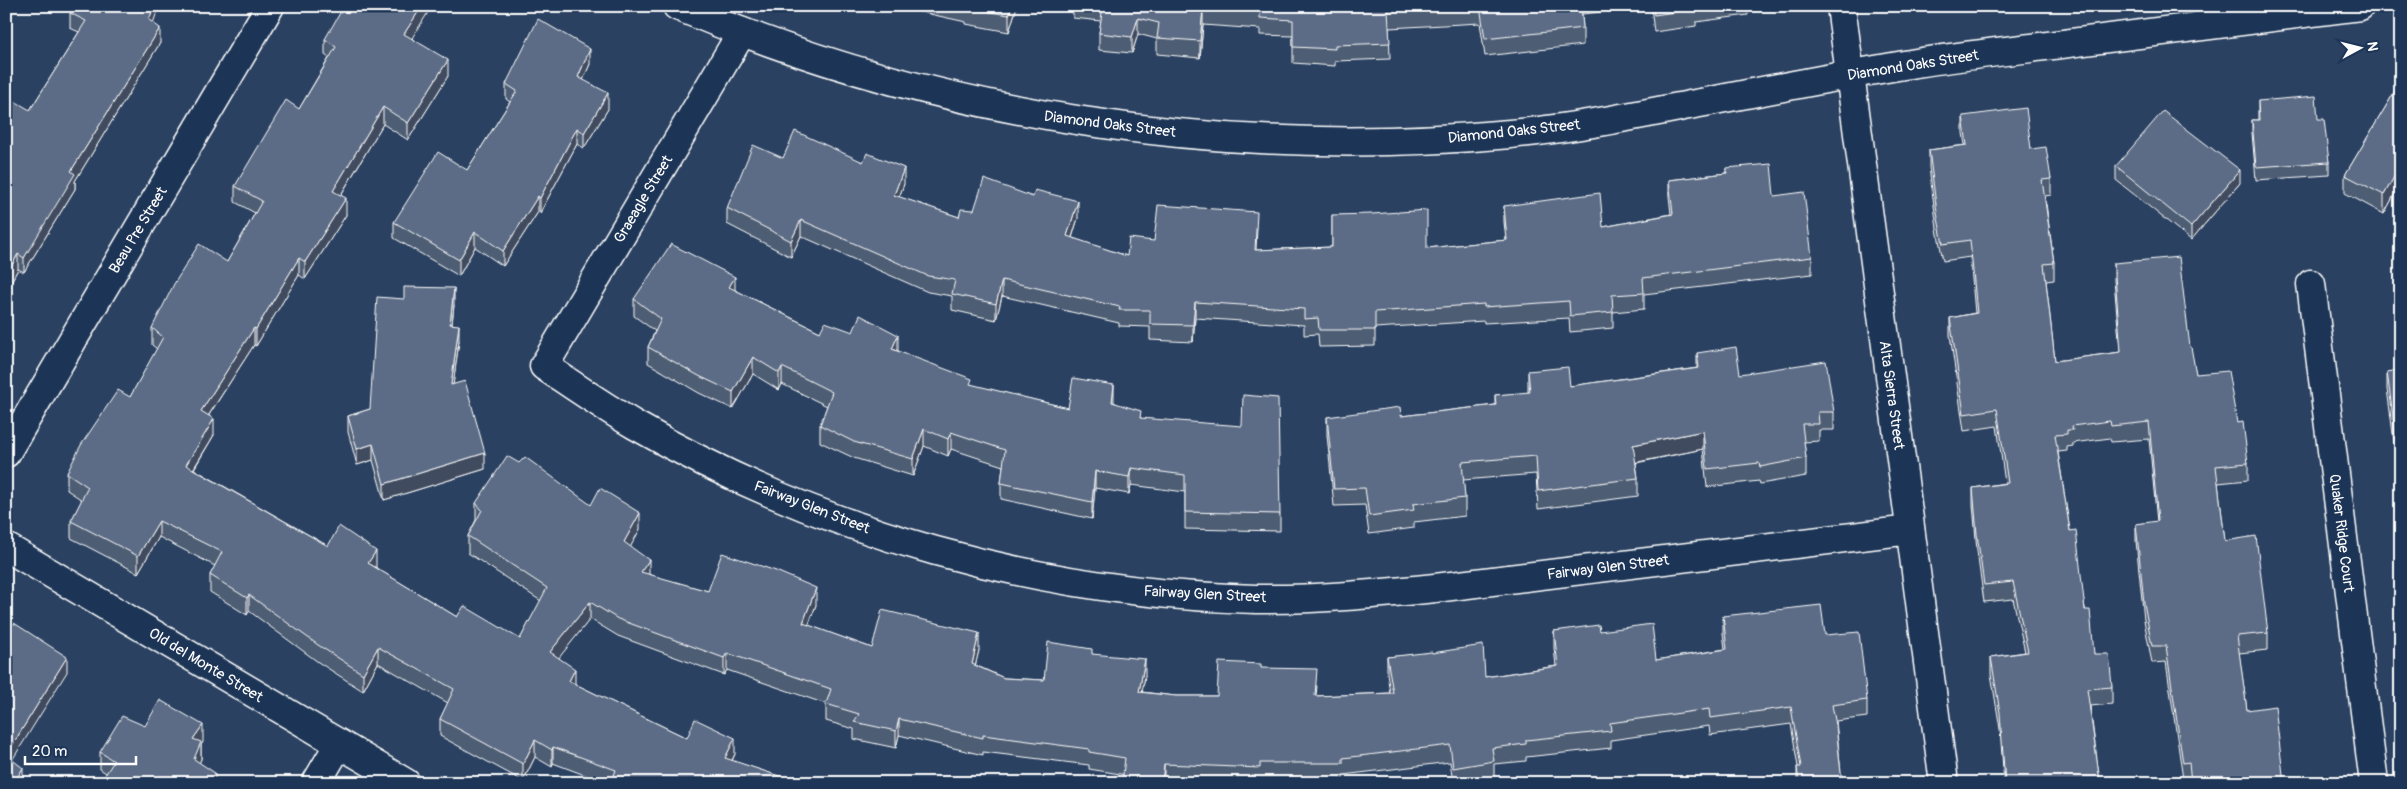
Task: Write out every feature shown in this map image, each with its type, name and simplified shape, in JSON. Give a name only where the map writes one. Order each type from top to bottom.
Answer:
[{"type":"street","name":"Beau Pre Street","points":[[6,453],[270,6]]},
{"type":"street","name":"Diamond Oaks Street","points":[[677,6],[797,52],[910,86],[1039,115],[1140,130],[1257,140],[1390,142],[1512,134],[1605,121],[1921,62],[2360,6]]},
{"type":"street","name":"Alta Sierra Street","points":[[1841,6],[1944,783]]},
{"type":"street","name":"Graeagle Street","points":[[544,366],[742,32]]},
{"type":"street","name":"Quaker Ridge Court","points":[[2311,284],[2374,783]]},
{"type":"street","name":"Fairway Glen Street","points":[[544,366],[634,425],[724,472],[822,515],[934,552],[1043,577],[1149,592],[1256,598],[1364,595],[1910,530]]},
{"type":"street","name":"Old del Monte Street","points":[[6,547],[406,783]]},
{"type":"street","points":[[316,783],[339,744]]},
{"type":"building","points":[[74,6],[154,6],[149,20],[160,28],[71,171],[75,174],[24,258],[18,254],[6,276],[6,96],[30,110],[86,21],[70,13]]},
{"type":"building","points":[[344,6],[422,6],[404,34],[448,60],[408,123],[383,107],[333,191],[346,198],[305,262],[299,258],[256,329],[254,328],[201,411],[214,419],[186,465],[328,546],[339,526],[376,551],[368,563],[457,617],[464,606],[520,639],[547,588],[468,536],[482,510],[476,503],[507,456],[519,463],[525,457],[591,505],[600,488],[640,513],[624,542],[649,560],[641,572],[708,591],[722,553],[776,571],[816,588],[803,623],[872,648],[882,610],[979,633],[972,664],[1004,678],[1044,680],[1048,642],[1092,649],[1092,654],[1145,659],[1139,692],[1176,696],[1217,696],[1219,662],[1261,664],[1261,668],[1317,669],[1315,696],[1393,693],[1387,657],[1432,653],[1483,645],[1485,677],[1558,666],[1554,631],[1599,625],[1600,631],[1652,624],[1656,660],[1727,649],[1723,616],[1821,605],[1825,635],[1859,632],[1867,700],[1832,705],[1842,783],[1799,783],[1797,767],[1801,767],[1791,707],[1710,718],[1709,709],[1610,723],[1611,731],[1526,740],[1526,744],[1492,748],[1494,761],[1453,768],[1450,745],[1343,758],[1343,763],[1260,763],[1260,768],[1164,764],[1162,783],[1122,783],[1125,758],[1089,752],[1089,749],[983,735],[983,738],[899,719],[896,731],[854,722],[859,714],[826,704],[831,689],[727,653],[724,658],[618,619],[590,602],[550,652],[575,669],[569,681],[687,738],[695,719],[735,738],[725,758],[800,783],[611,783],[616,770],[553,747],[552,750],[535,740],[523,764],[440,719],[454,689],[378,647],[363,674],[318,645],[249,595],[247,598],[210,575],[222,552],[159,521],[138,556],[71,521],[88,487],[67,473],[81,445],[118,390],[130,397],[163,337],[152,328],[174,284],[199,244],[227,262],[262,201],[235,186],[286,100],[299,109],[336,47],[325,39]]},
{"type":"building","points":[[966,6],[1012,6],[1009,15],[966,8]]},
{"type":"building","points":[[1103,6],[1480,6],[1388,11],[1390,43],[1335,45],[1335,49],[1293,47],[1293,20],[1260,18],[1260,12],[1203,8],[1200,41],[1157,38],[1159,23],[1138,18],[1132,37],[1099,33]]},
{"type":"building","points":[[1480,6],[1581,6],[1583,28],[1485,39]]},
{"type":"building","points":[[1653,6],[1696,6],[1696,9],[1654,15]]},
{"type":"building","points":[[538,19],[590,49],[578,77],[608,93],[584,133],[577,128],[540,198],[538,196],[503,251],[475,232],[459,260],[394,222],[438,152],[467,170],[517,91],[506,84]]},
{"type":"building","points":[[2401,81],[2401,166],[2384,195],[2345,175]]},
{"type":"building","points":[[2316,96],[2318,119],[2324,119],[2329,162],[2256,167],[2252,120],[2259,120],[2258,101]]},
{"type":"building","points":[[2026,108],[2031,149],[2046,147],[2051,179],[2042,180],[2054,263],[2044,264],[2055,361],[2121,352],[2114,263],[2179,257],[2190,347],[2196,374],[2228,371],[2237,423],[2243,422],[2248,463],[2216,466],[2225,541],[2256,536],[2268,633],[2237,636],[2247,710],[2275,706],[2284,783],[2191,783],[2189,762],[2183,763],[2166,646],[2152,646],[2144,603],[2136,524],[2158,521],[2149,422],[2111,426],[2110,421],[2072,426],[2073,430],[2067,430],[2067,434],[2055,435],[2070,531],[2076,530],[2085,610],[2090,610],[2094,654],[2109,654],[2112,687],[2087,689],[2100,782],[2106,781],[2106,783],[2005,783],[2000,713],[1991,657],[2028,652],[2013,582],[1984,585],[1973,488],[2008,483],[1997,409],[1964,414],[1950,318],[1977,313],[1970,240],[1943,244],[1929,150],[1967,145],[1963,116]]},
{"type":"building","points":[[2163,111],[2240,170],[2191,227],[2116,166]]},
{"type":"building","points":[[795,131],[863,162],[867,153],[904,168],[894,195],[959,217],[961,209],[974,210],[984,179],[1033,197],[1035,190],[1078,201],[1067,236],[1127,256],[1129,238],[1154,241],[1158,205],[1257,212],[1255,250],[1332,247],[1332,215],[1427,210],[1427,248],[1507,240],[1504,206],[1600,193],[1603,227],[1673,214],[1669,180],[1727,173],[1726,168],[1771,164],[1774,196],[1804,192],[1812,257],[1643,278],[1644,293],[1612,295],[1613,312],[1570,316],[1569,301],[1484,307],[1484,304],[1375,312],[1375,330],[1319,330],[1318,318],[1304,319],[1304,309],[1195,302],[1193,325],[1150,324],[1150,310],[1119,310],[1120,307],[1002,280],[996,304],[952,294],[955,280],[928,276],[801,220],[791,241],[727,208],[753,145],[783,158]]},
{"type":"building","points":[[671,244],[735,277],[729,287],[820,332],[825,322],[853,332],[860,315],[898,335],[892,349],[972,379],[970,384],[1068,408],[1073,378],[1114,385],[1112,402],[1141,411],[1140,418],[1242,426],[1243,395],[1278,398],[1280,514],[1185,512],[1185,475],[1131,468],[1129,477],[1095,471],[1092,502],[1001,483],[1005,450],[951,432],[948,439],[924,429],[913,459],[854,442],[820,425],[832,392],[782,367],[779,373],[753,357],[733,392],[699,376],[648,347],[661,319],[634,299]]},
{"type":"building","points":[[404,287],[454,288],[450,324],[459,325],[451,385],[465,381],[485,453],[384,484],[373,444],[357,449],[348,416],[370,409],[377,297],[404,299]]},
{"type":"building","points":[[1736,347],[1740,374],[1826,361],[1834,412],[1818,412],[1819,424],[1802,424],[1806,458],[1760,467],[1759,463],[1707,469],[1703,431],[1633,445],[1638,478],[1538,491],[1536,456],[1462,462],[1465,498],[1413,504],[1414,510],[1369,516],[1365,488],[1334,489],[1327,417],[1400,407],[1401,416],[1496,405],[1495,395],[1530,392],[1528,371],[1568,367],[1570,386],[1699,368],[1697,353]]},
{"type":"building","points":[[2401,370],[2401,469],[2400,469],[2387,372]]},
{"type":"building","points":[[14,623],[67,657],[6,755],[6,637]]},
{"type":"building","points":[[160,700],[203,725],[193,739],[201,742],[194,759],[215,773],[208,783],[100,783],[114,761],[100,752],[122,716],[145,726]]},
{"type":"building","points":[[6,755],[23,768],[14,783],[6,783]]},
{"type":"building","points":[[1876,780],[1876,783],[1846,783]]}]
